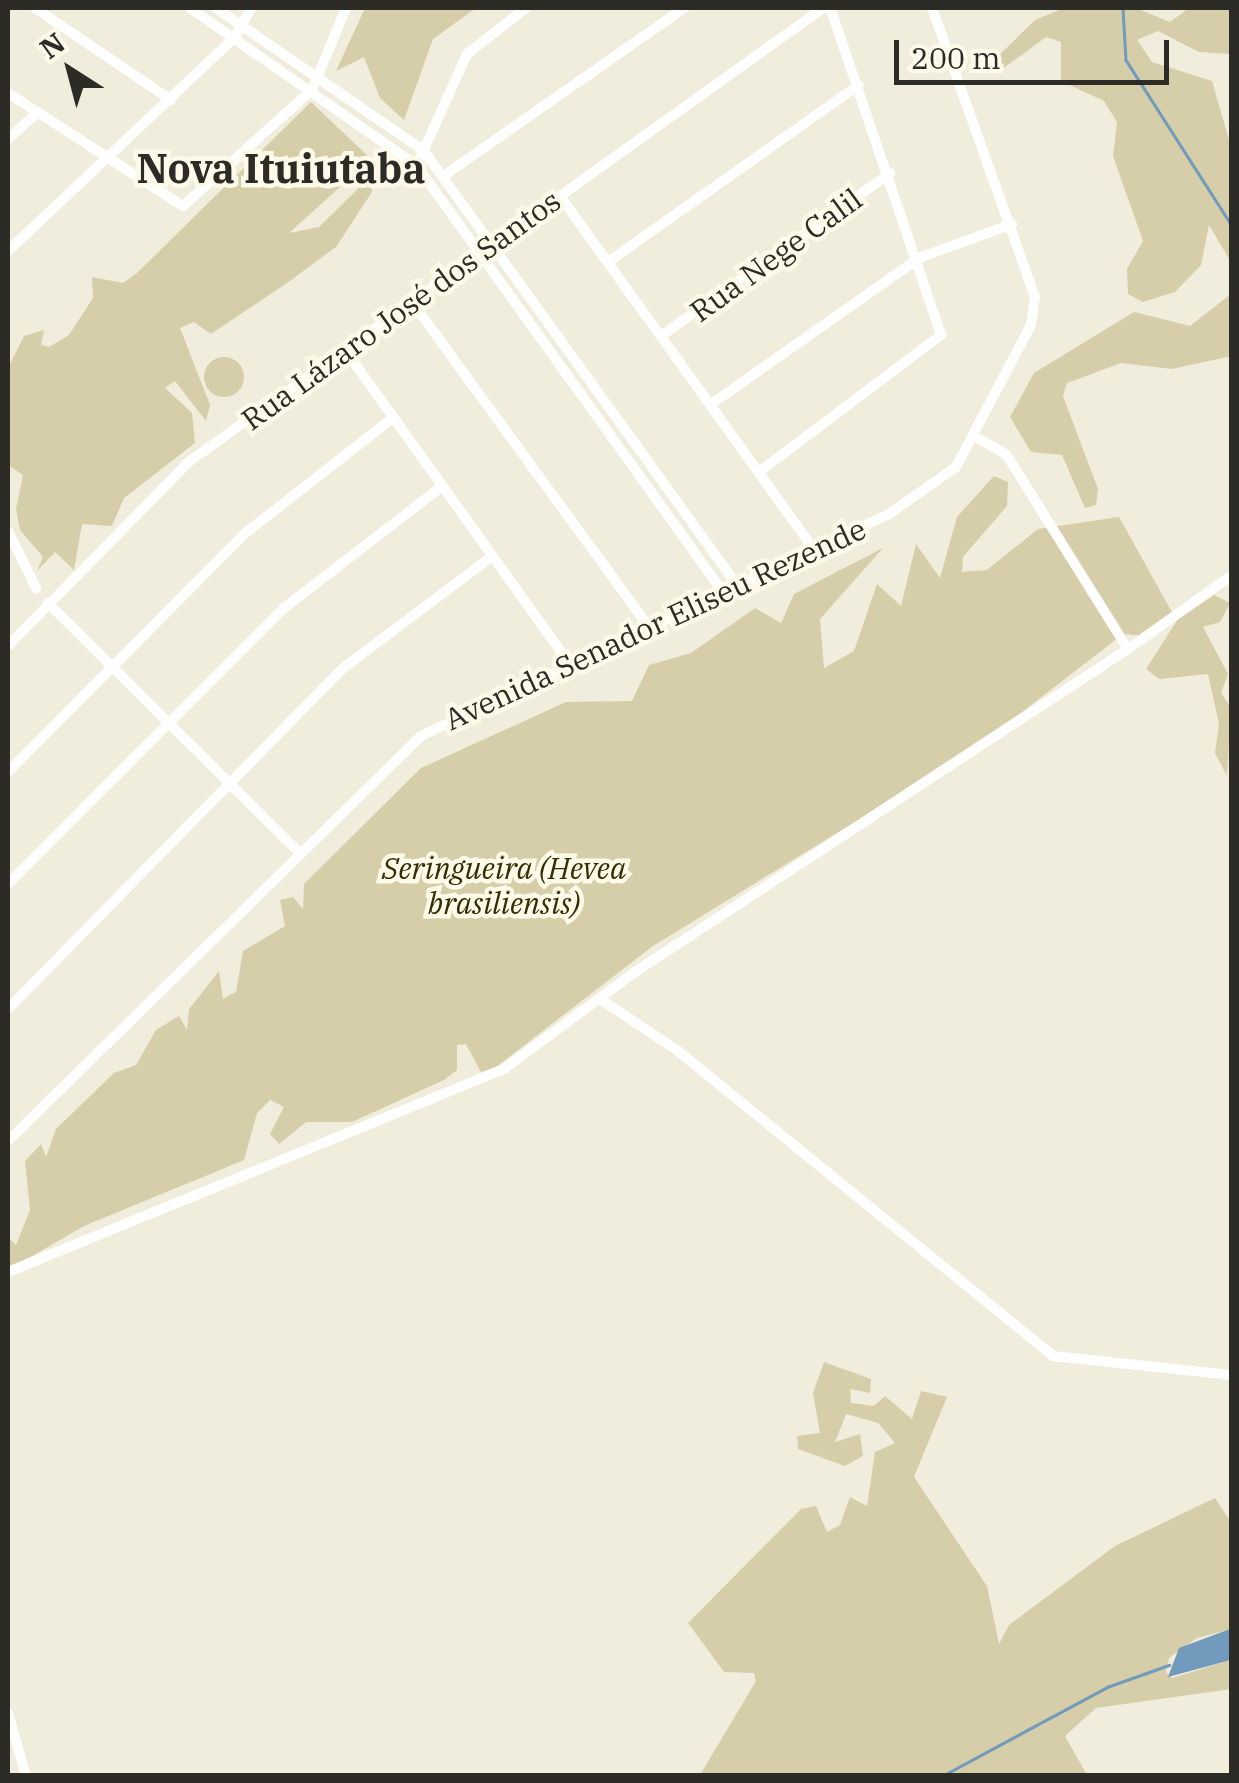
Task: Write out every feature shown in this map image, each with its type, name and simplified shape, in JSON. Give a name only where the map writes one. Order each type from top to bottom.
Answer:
[{"type":"street","points":[[35,8],[171,100]]},
{"type":"street","points":[[190,8],[417,166],[724,592]]},
{"type":"street","points":[[216,8],[424,151],[737,585]]},
{"type":"street","points":[[8,251],[236,37],[251,8]]},
{"type":"street","points":[[8,93],[105,161],[183,206],[312,90],[346,8]]},
{"type":"street","points":[[417,166],[467,54],[526,8]]},
{"type":"street","points":[[442,177],[684,8]]},
{"type":"street","points":[[759,472],[933,349],[941,321],[860,85],[826,8]]},
{"type":"street","name":"Rua Lázaro José dos Santos","points":[[8,646],[190,461],[826,8]]},
{"type":"street","name":"Avenida Senador Eliseu Rezende","points":[[8,1141],[298,851],[421,736],[921,496],[977,438],[1031,326],[1034,297],[1012,224],[932,8]]},
{"type":"street","points":[[608,262],[860,85]]},
{"type":"street","points":[[8,139],[37,113]]},
{"type":"street","name":"Rua Nege Calil","points":[[661,336],[890,173]]},
{"type":"street","points":[[560,196],[813,548]]},
{"type":"street","points":[[710,405],[919,258],[1012,224]]},
{"type":"street","points":[[412,302],[648,627]]},
{"type":"street","points":[[346,350],[569,663]]},
{"type":"street","points":[[8,772],[243,535],[393,418]]},
{"type":"street","points":[[977,438],[1006,454],[1128,650]]},
{"type":"street","points":[[8,884],[284,608],[442,487]]},
{"type":"street","points":[[921,496],[931,509]]},
{"type":"street","points":[[8,531],[36,588]]},
{"type":"street","points":[[8,1009],[342,670],[490,557]]},
{"type":"street","points":[[8,1272],[504,1069],[1128,650],[1232,575]]},
{"type":"street","points":[[48,603],[298,851]]},
{"type":"street","points":[[603,1001],[1052,1356],[1232,1375]]},
{"type":"street","points":[[8,1713],[26,1776]]},
{"type":"green space","points":[[365,8],[476,8],[433,39],[404,120],[380,98],[364,57],[336,71]]},
{"type":"green space","points":[[1064,8],[1136,8],[1170,22],[1189,8],[1231,8],[1231,54],[1199,52],[1158,31],[1137,40],[1152,62],[1212,81],[1231,147],[1231,262],[1209,225],[1201,265],[1175,292],[1143,302],[1128,294],[1127,269],[1143,241],[1113,156],[1117,122],[1104,101],[1061,81],[1061,42],[1046,37],[998,72],[986,68],[1035,20]]},
{"type":"green space","points":[[311,102],[371,159],[289,233],[319,227],[369,178],[372,192],[336,247],[287,283],[211,334],[194,322],[180,328],[210,405],[206,421],[175,381],[165,388],[192,413],[195,443],[124,498],[112,526],[82,524],[74,570],[55,552],[37,571],[43,557],[20,530],[16,509],[23,475],[8,465],[8,368],[24,336],[44,330],[41,345],[49,347],[69,335],[93,298],[92,277],[123,283],[137,273]]},
{"type":"green space","points":[[1231,294],[1231,356],[1172,369],[1121,363],[1067,383],[1063,396],[1098,489],[1096,505],[1085,508],[1062,455],[1031,452],[1010,417],[1034,373],[1134,312],[1190,326]]},
{"type":"green space","points":[[224,357],[238,363],[244,377],[238,391],[224,397],[210,391],[204,377],[210,363]]},
{"type":"green space","name":"Seringueira (Hevea brasiliensis)","points":[[994,476],[1008,482],[1007,506],[963,557],[962,572],[987,570],[1038,529],[1119,517],[1173,614],[1149,636],[1123,634],[978,746],[653,946],[496,1067],[481,1072],[466,1044],[457,1045],[457,1070],[444,1080],[352,1122],[306,1122],[279,1144],[270,1134],[284,1107],[270,1100],[257,1113],[244,1160],[84,1226],[8,1270],[8,1237],[16,1245],[30,1210],[25,1161],[41,1144],[46,1157],[56,1129],[114,1073],[136,1065],[156,1030],[179,1016],[187,1030],[189,1009],[219,971],[223,999],[236,992],[243,951],[285,926],[280,900],[293,897],[303,909],[304,884],[421,768],[566,702],[632,701],[649,665],[691,653],[755,608],[781,623],[794,594],[883,548],[820,619],[824,668],[854,651],[877,584],[901,606],[916,544],[940,578],[957,517]]},
{"type":"green space","points":[[1214,595],[1230,603],[1220,622],[1203,627],[1228,674],[1221,693],[1231,708],[1227,776],[1215,753],[1219,724],[1208,674],[1159,679],[1146,669],[1178,619]]},
{"type":"green space","points":[[824,1362],[871,1379],[870,1393],[850,1389],[851,1403],[874,1406],[885,1396],[912,1419],[921,1391],[947,1397],[914,1477],[987,1586],[999,1644],[1009,1625],[1115,1546],[1215,1498],[1230,1521],[1231,1629],[1197,1638],[1169,1658],[1166,1672],[1172,1678],[1231,1660],[1231,1689],[1096,1708],[1065,1736],[1087,1775],[700,1775],[756,1681],[754,1673],[724,1672],[688,1623],[801,1509],[816,1506],[827,1532],[840,1525],[850,1497],[867,1506],[875,1452],[895,1443],[878,1423],[846,1414],[835,1442],[860,1434],[863,1456],[845,1466],[798,1449],[797,1436],[820,1433],[813,1393]]},
{"type":"water","points":[[1230,1629],[1231,1660],[1168,1677],[1179,1648]]},
{"type":"waterway","points":[[1123,8],[1126,60],[1232,226]]},
{"type":"waterway","points":[[942,1776],[1107,1687],[1169,1665]]},
{"type":"district","name":"Nova Ituiutaba","points":[[281,168]]}]
